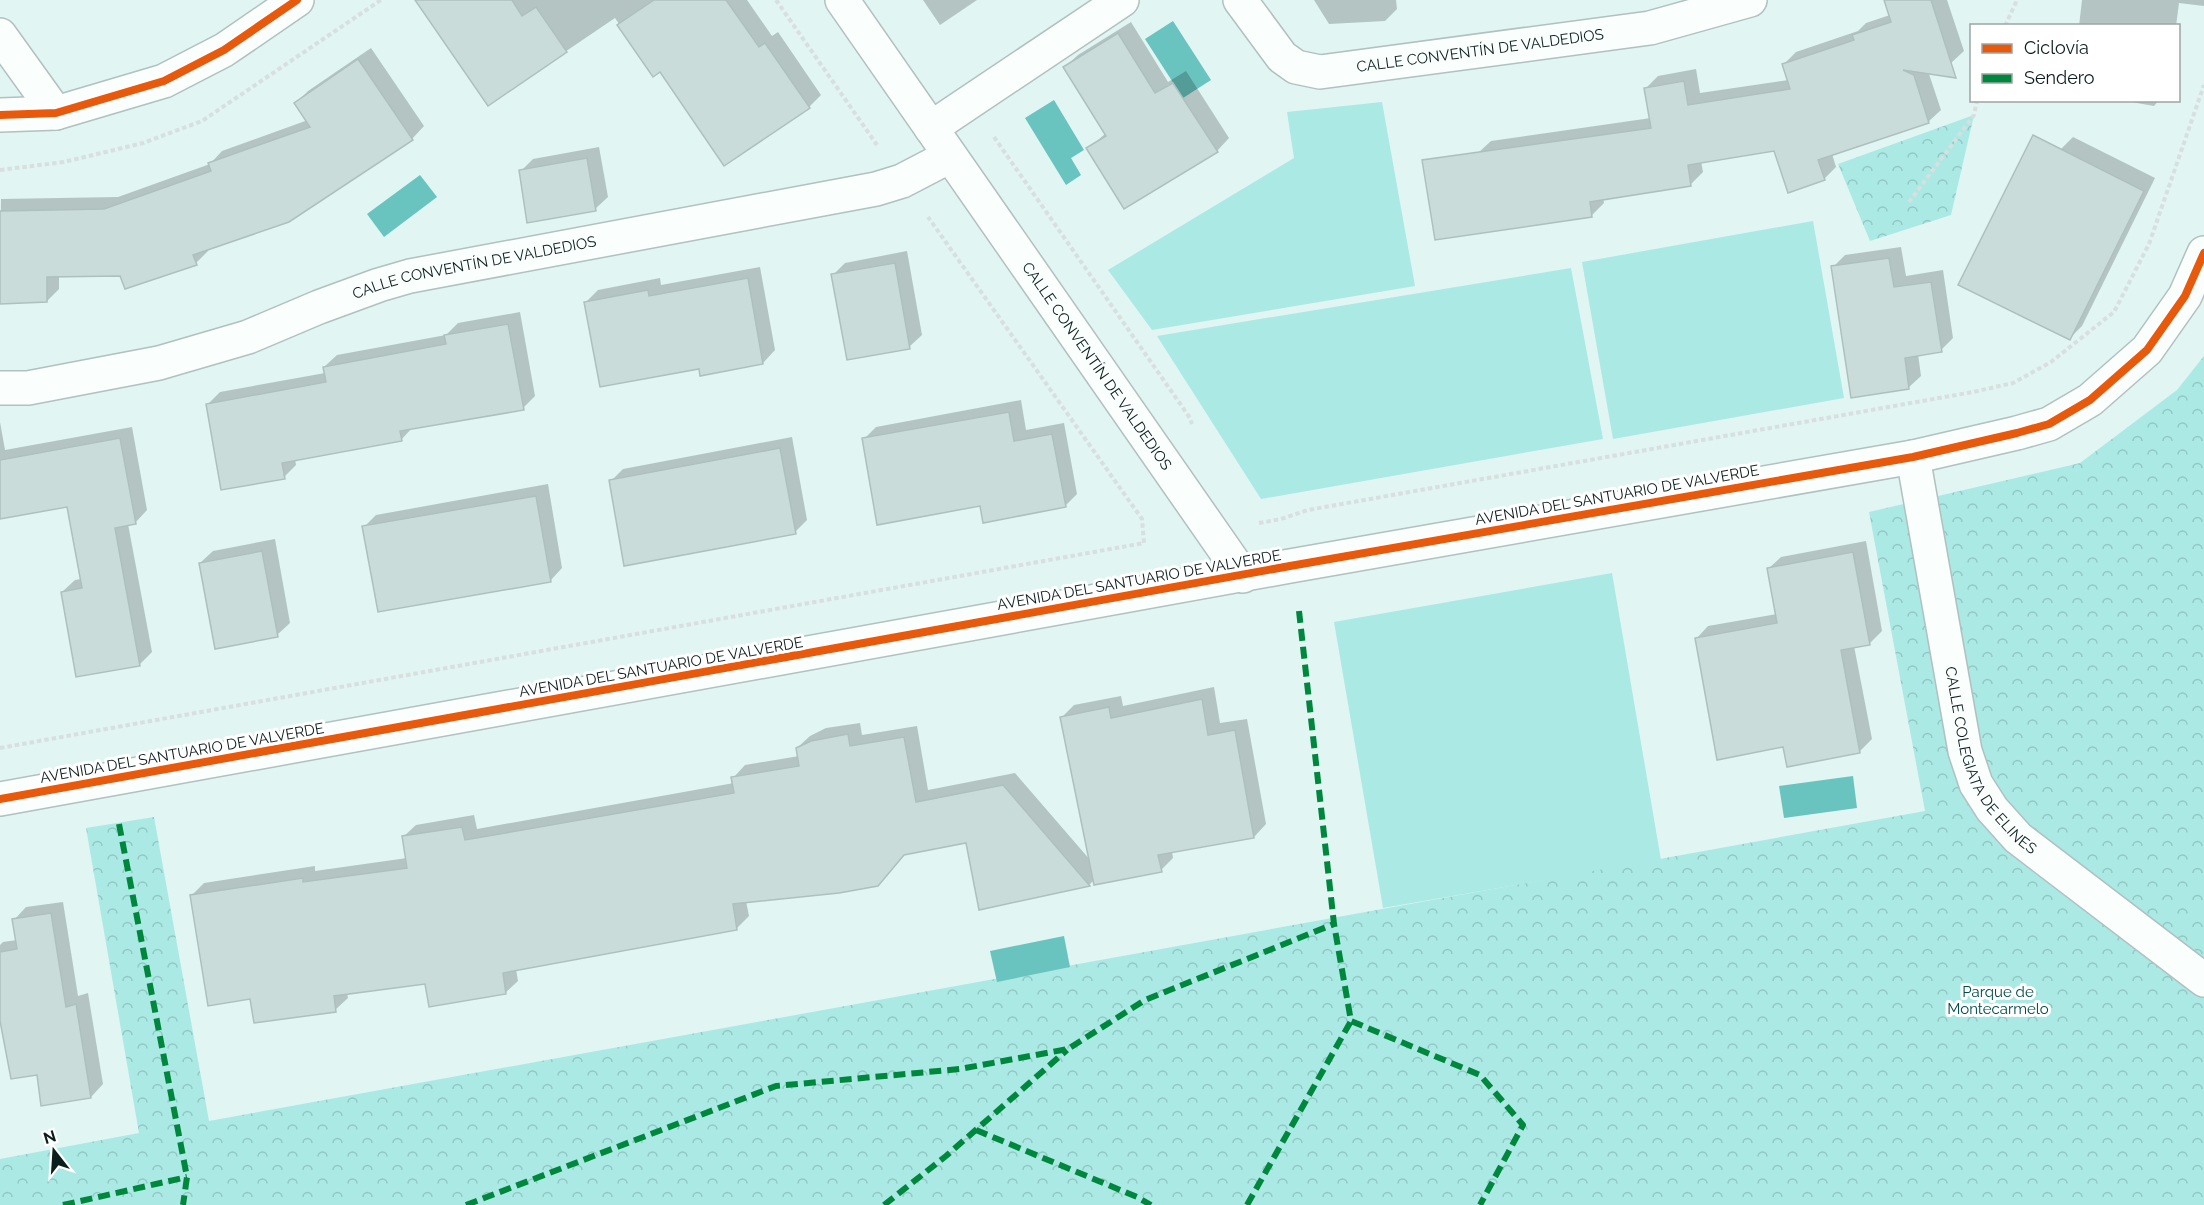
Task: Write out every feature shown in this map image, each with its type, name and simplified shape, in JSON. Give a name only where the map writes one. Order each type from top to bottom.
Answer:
[{"type":"street","points":[[0,115],[56,113],[164,81],[224,50],[297,0]]},
{"type":"street","name":"CALLE CONVENTÍN DE VALDEDIOS","points":[[842,0],[1243,576]]},
{"type":"street","points":[[931,128],[1122,0]]},
{"type":"street","name":"CALLE CONVENTÍN DE VALDEDIOS","points":[[1240,0],[1282,57],[1296,67],[1320,72],[1650,28],[1750,0]]},
{"type":"street","points":[[0,35],[56,113]]},
{"type":"street","name":"CALLE CONVENTÍN DE VALDEDIOS","points":[[0,388],[27,388],[159,363],[248,337],[319,307],[410,276],[876,189],[902,181],[950,156]]},
{"type":"street","name":"AVENIDA DEL SANTUARIO DE VALVERDE","points":[[0,799],[1913,457],[2017,433],[2049,424],[2090,400],[2147,350],[2185,296],[2204,254]]},
{"type":"street","name":"CALLE COLEGIATA DE ELINES","points":[[1913,457],[1965,750],[1976,784],[1992,809],[2018,838],[2204,980]]},
{"type":"path","points":[[0,748],[1144,543],[1142,519],[776,0]]},
{"type":"path","points":[[2005,24],[2017,0]]},
{"type":"path","points":[[1256,523],[1281,519],[1308,510],[2013,383],[2051,362],[2114,312],[2149,244],[2204,85]]},
{"type":"path","points":[[1909,202],[1974,115],[1977,102]]},
{"type":"path","points":[[970,103],[1190,418],[1195,433]]},
{"type":"green space","points":[[1382,102],[1415,286],[1152,330],[1108,270],[1294,158],[1287,112]]},
{"type":"green space","points":[[1974,115],[1951,215],[1870,241],[1838,164]]},
{"type":"green space","points":[[1813,221],[1844,398],[1613,439],[1582,262]]},
{"type":"green space","points":[[1571,268],[1603,439],[1261,499],[1157,336]]},
{"type":"green space","name":"Parque de Montecarmelo","points":[[2204,356],[2204,1205],[0,1205],[0,1159],[139,1133],[86,828],[154,817],[209,1121],[1925,811],[1869,512],[2080,463],[2177,390]]},
{"type":"green space","points":[[1612,573],[1661,860],[1383,908],[1334,622]]},
{"type":"shaded area","points":[[1173,21],[1211,80],[1183,98],[1145,39]]},
{"type":"shaded area","points":[[1054,100],[1084,150],[1071,158],[1081,175],[1066,185],[1025,118]]},
{"type":"shaded area","points":[[420,175],[437,197],[384,237],[367,214]]},
{"type":"shaded area","points":[[1853,776],[1857,808],[1784,818],[1779,786]]},
{"type":"shaded area","points":[[1064,936],[1070,967],[997,982],[990,951]]},
{"type":"building","points":[[415,0],[512,0],[522,16],[536,7],[567,52],[488,106]]},
{"type":"building","points":[[654,0],[726,0],[759,47],[765,43],[810,108],[724,166],[660,72],[653,77],[617,25]]},
{"type":"building","points":[[1884,0],[1931,0],[1956,78],[1903,70],[1914,75],[1929,123],[1818,160],[1825,180],[1788,193],[1774,151],[1688,165],[1691,186],[1590,202],[1592,217],[1435,240],[1422,160],[1651,128],[1644,88],[1684,81],[1688,105],[1790,89],[1782,64],[1854,40],[1852,35],[1891,22]]},
{"type":"building","points":[[1118,33],[1155,93],[1173,83],[1218,152],[1124,209],[1086,148],[1106,136],[1063,67]]},
{"type":"building","points":[[358,59],[413,140],[289,222],[193,255],[197,265],[125,289],[120,276],[47,277],[47,302],[0,304],[0,211],[104,209],[211,171],[208,163],[310,127],[294,103]]},
{"type":"building","points":[[2033,135],[2144,191],[2070,340],[1958,285]]},
{"type":"building","points":[[587,158],[596,211],[527,223],[519,170]]},
{"type":"building","points":[[1889,258],[1894,287],[1931,282],[1942,352],[1905,358],[1909,389],[1851,398],[1831,266]]},
{"type":"building","points":[[895,263],[910,349],[847,360],[831,274]]},
{"type":"building","points":[[748,278],[763,364],[700,376],[699,369],[600,387],[584,302],[648,290],[649,296]]},
{"type":"building","points":[[508,324],[524,410],[400,431],[402,441],[282,463],[285,479],[221,490],[206,404],[326,382],[323,367],[446,344],[444,335]]},
{"type":"building","points":[[1009,412],[1014,441],[1052,434],[1066,507],[983,523],[980,506],[877,525],[862,438]]},
{"type":"building","points":[[120,438],[136,524],[115,528],[140,666],[76,677],[61,592],[82,588],[67,507],[0,519],[0,460]]},
{"type":"building","points":[[780,448],[796,534],[624,566],[609,480]]},
{"type":"building","points":[[536,496],[551,582],[378,612],[362,526]]},
{"type":"building","points":[[262,551],[278,637],[215,649],[199,563]]},
{"type":"building","points":[[1853,552],[1870,645],[1841,650],[1860,753],[1787,767],[1783,747],[1717,760],[1695,638],[1777,623],[1767,568]]},
{"type":"building","points":[[1202,699],[1208,735],[1235,730],[1254,838],[1158,855],[1162,872],[1094,885],[1060,717],[1109,707],[1111,718]]},
{"type":"building","points":[[848,734],[850,746],[904,737],[916,802],[1003,785],[1090,886],[979,910],[966,843],[904,855],[878,886],[839,893],[733,904],[737,930],[503,973],[506,994],[429,1007],[425,984],[334,996],[336,1012],[254,1023],[250,999],[208,1006],[190,895],[303,878],[303,882],[407,868],[402,836],[462,827],[465,840],[734,793],[731,777],[799,766],[796,748],[811,741]]},
{"type":"building","points":[[51,913],[66,1007],[76,1004],[91,1098],[41,1106],[37,1075],[11,1079],[0,1021],[0,952],[17,949],[12,919]]},
{"type":"marked path","points":[[1299,611],[1334,924],[1351,1021],[1480,1075],[1523,1125],[1480,1205]]},
{"type":"marked path","points":[[119,824],[187,1177],[183,1205]]},
{"type":"marked path","points":[[466,1205],[776,1086],[960,1069],[1068,1049],[1145,1000],[1334,924]]},
{"type":"marked path","points":[[1247,1205],[1351,1021]]},
{"type":"marked path","points":[[884,1205],[946,1156],[1067,1050]]},
{"type":"marked path","points":[[976,1130],[1137,1197],[1151,1205]]},
{"type":"marked path","points":[[63,1205],[187,1177]]},
{"type":"cycle path","points":[[0,115],[56,113],[164,81],[224,50],[297,0]]},
{"type":"cycle path","points":[[0,799],[1290,566],[1913,457],[2017,433],[2049,424],[2090,400],[2147,350],[2185,296],[2204,253]]}]
